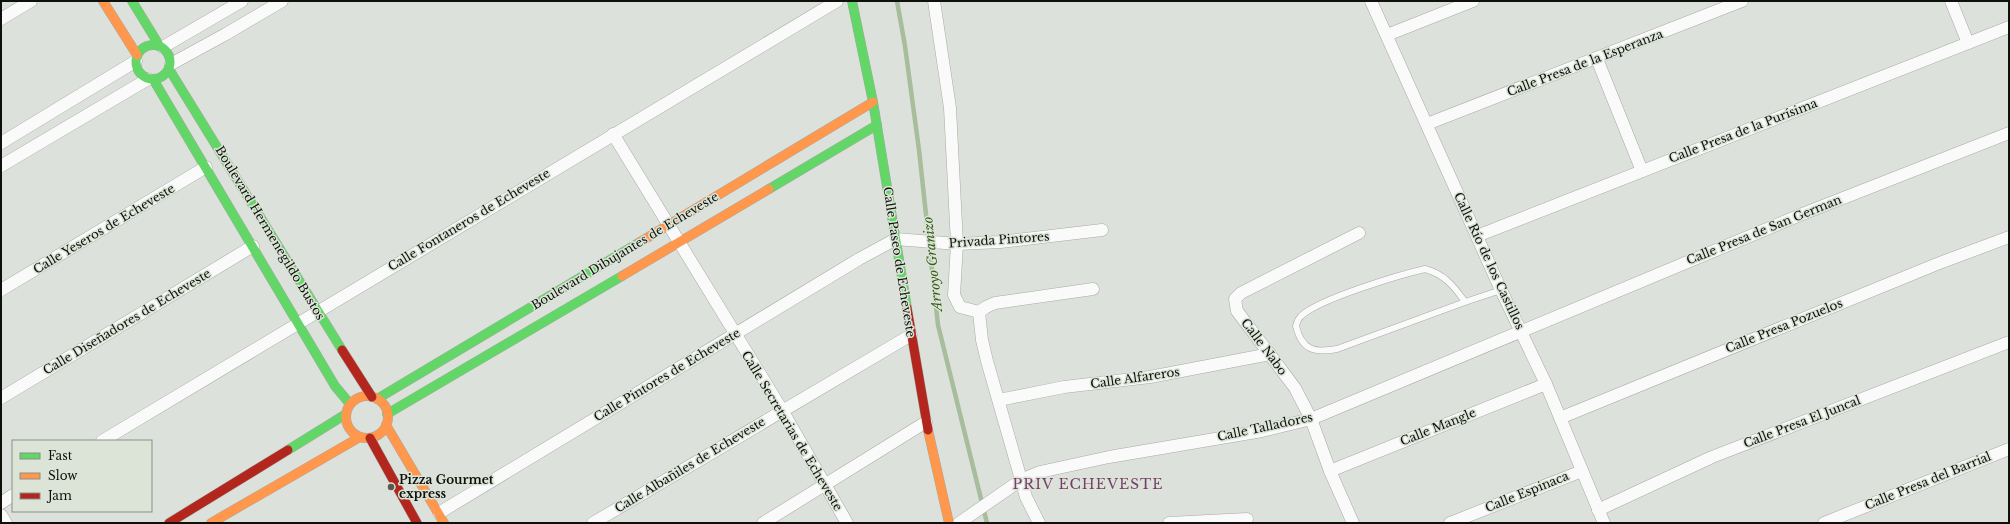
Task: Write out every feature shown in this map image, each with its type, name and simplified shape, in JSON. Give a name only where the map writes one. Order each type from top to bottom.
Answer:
[{"type":"street","points":[[1,19],[31,1]]},
{"type":"street","points":[[103,1],[137,58],[139,72],[150,79]]},
{"type":"street","points":[[132,1],[161,46],[168,52],[170,66]]},
{"type":"street","points":[[1,143],[137,58],[147,46],[161,46],[242,1]]},
{"type":"street","name":"Calle Fontaneros de Echeveste","points":[[104,440],[837,1]]},
{"type":"street","name":"Calle Paseo de Echeveste","points":[[852,1],[873,102],[926,422],[949,523]]},
{"type":"street","points":[[934,1],[950,108],[957,244],[954,295],[960,307],[979,312]]},
{"type":"street","name":"Calle Río de los Castillos","points":[[1371,1],[1501,290],[1546,384],[1604,523]]},
{"type":"street","points":[[1387,35],[1473,1]]},
{"type":"street","name":"Calle Presa de la Esperanza","points":[[1426,124],[1597,59],[1742,1]]},
{"type":"street","points":[[1951,1],[1968,43]]},
{"type":"street","points":[[1,166],[150,79],[163,76],[170,66],[279,2]]},
{"type":"street","name":"Calle Presa de la Purísima","points":[[1477,236],[2009,27]]},
{"type":"street","points":[[1597,59],[1642,171]]},
{"type":"street","name":"Boulevard Hermenegildo Bustos","points":[[170,66],[317,312],[374,398]]},
{"type":"street","name":"Boulevard Hermenegildo Bustos","points":[[150,79],[206,168],[335,386],[350,404]]},
{"type":"street","name":"Boulevard Dibujantes de Echeveste","points":[[374,398],[873,102]]},
{"type":"street","name":"Boulevard Dibujantes de Echeveste","points":[[387,414],[877,125]]},
{"type":"street","name":"Calle Presa de San German","points":[[1521,331],[1805,213],[2009,133]]},
{"type":"street","name":"Calle Secretarias de Echeveste","points":[[613,134],[669,224],[734,334],[782,410],[847,523]]},
{"type":"street","name":"Calle Yeseros de Echeveste","points":[[1,290],[206,168]]},
{"type":"street","name":"Privada Pintores","points":[[896,239],[957,244],[1000,242],[1102,230]]},
{"type":"street","name":"Calle Nabo","points":[[1353,523],[1330,471],[1311,419],[1295,388],[1237,311],[1234,299],[1241,293],[1359,233]]},
{"type":"street","name":"Calle Presa Pozuelos","points":[[1560,418],[1937,264],[2009,237]]},
{"type":"street","name":"Calle Pintores de Echeveste","points":[[442,518],[734,334],[859,259],[896,239]]},
{"type":"street","name":"Calle Diseñadores de Echeveste","points":[[1,398],[252,246]]},
{"type":"street","points":[[979,312],[995,303],[1093,289]]},
{"type":"street","points":[[979,312],[982,340],[999,400],[1017,483],[1031,511],[1039,523]]},
{"type":"street","name":"Calle Talladores","points":[[959,523],[1017,483],[1054,468],[1262,431],[1311,419],[1521,331]]},
{"type":"street","name":"Calle Albañiles de Echeveste","points":[[593,523],[911,335]]},
{"type":"street","name":"Calle Presa El Juncal","points":[[1598,510],[1712,457],[2009,342]]},
{"type":"street","name":"Calle Alfareros","points":[[999,400],[1064,387],[1150,377],[1270,354]]},
{"type":"street","name":"Calle Mangle","points":[[1330,471],[1546,384]]},
{"type":"street","points":[[360,397],[374,398],[382,402],[387,414],[386,425],[377,436],[370,438],[360,437],[350,430],[347,425],[346,414],[350,404],[360,397]]},
{"type":"street","points":[[169,523],[346,414]]},
{"type":"street","points":[[763,523],[926,422]]},
{"type":"street","points":[[386,425],[442,518]]},
{"type":"street","points":[[211,523],[360,437]]},
{"type":"street","points":[[370,438],[417,523]]},
{"type":"street","name":"Calle Presa del Barrial","points":[[1824,523],[2009,449]]},
{"type":"street","name":"Calle Espinaca","points":[[1450,523],[1582,471]]},
{"type":"street","points":[[1,503],[12,496]]},
{"type":"street","points":[[1,515],[6,523]]},
{"type":"street","points":[[1169,523],[1247,519]]},
{"type":"lane","points":[[1464,302],[1454,287],[1444,277],[1434,271],[1425,269],[1362,288],[1328,301],[1305,313],[1300,317],[1296,326],[1300,338],[1305,345],[1316,352],[1324,352],[1338,349],[1464,302],[1501,290]]},
{"type":"waterway","name":"Arroyo Granizo","points":[[897,1],[905,46],[919,150],[938,325],[987,523]]},
{"type":"traffic: fast","points":[[132,1],[159,45]]},
{"type":"traffic: fast","points":[[852,1],[873,102],[907,308]]},
{"type":"traffic: fast","points":[[150,45],[156,45],[160,46],[167,52],[170,62],[169,69],[163,76],[156,79],[150,79],[146,78],[139,72],[136,65],[136,59],[137,55],[143,48],[150,45]]},
{"type":"traffic: fast","points":[[169,69],[342,350]]},
{"type":"traffic: fast","points":[[153,79],[335,386],[350,404]]},
{"type":"traffic: fast","points":[[769,189],[877,125]]},
{"type":"traffic: fast","points":[[377,399],[640,242]]},
{"type":"traffic: fast","points":[[387,414],[622,276]]},
{"type":"traffic: fast","points":[[288,450],[346,414]]},
{"type":"traffic: slow","points":[[103,1],[137,55]]},
{"type":"traffic: slow","points":[[640,242],[873,102]]},
{"type":"traffic: slow","points":[[622,276],[769,189]]},
{"type":"traffic: slow","points":[[363,396],[371,396],[382,402],[388,413],[388,417],[388,421],[382,432],[371,438],[363,438],[352,432],[346,421],[346,413],[352,402],[363,396]]},
{"type":"traffic: slow","points":[[386,425],[444,523]]},
{"type":"traffic: slow","points":[[928,430],[949,523]]},
{"type":"traffic: slow","points":[[211,523],[360,437]]},
{"type":"traffic: jam","points":[[907,308],[928,430]]},
{"type":"traffic: jam","points":[[342,350],[372,397]]},
{"type":"traffic: jam","points":[[370,438],[417,523]]},
{"type":"traffic: jam","points":[[169,523],[288,450]]},
{"type":"place","name":"Pizza Gourmet express","points":[[391,487]]},
{"type":"district","name":"PRIV ECHEVESTE","points":[[1088,484]]}]
